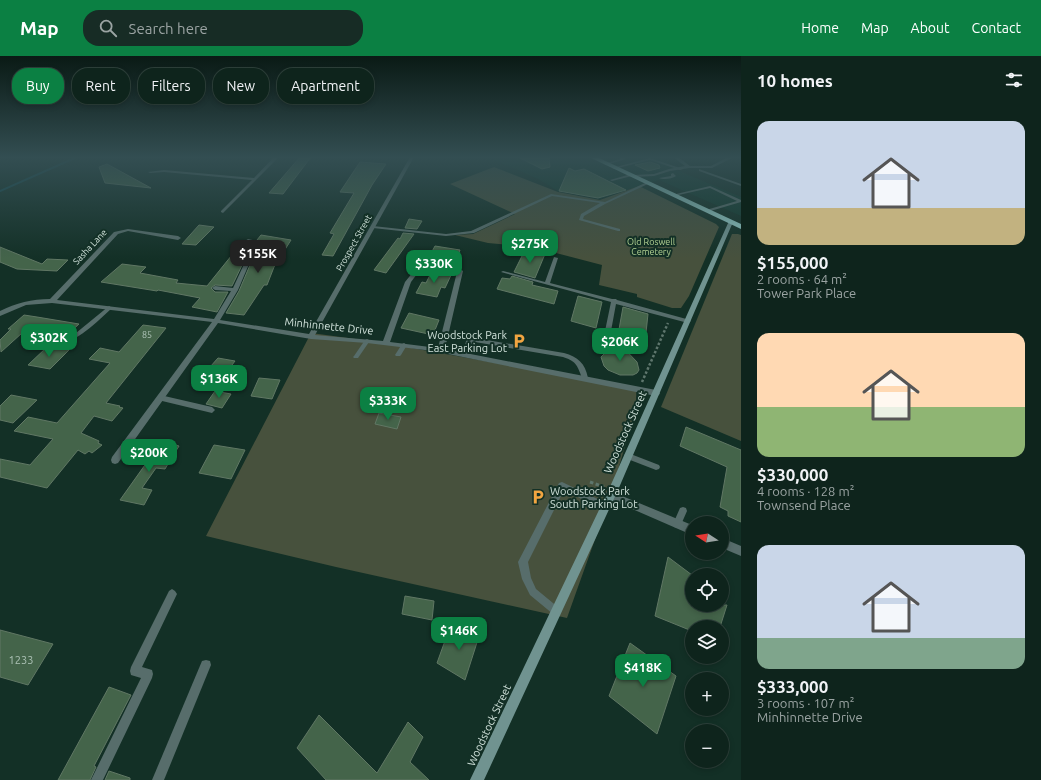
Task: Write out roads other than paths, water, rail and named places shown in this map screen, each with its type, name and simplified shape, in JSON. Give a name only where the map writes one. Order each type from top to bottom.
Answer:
[{"type":"highway","points":[[665,191],[741,226]]},
{"type":"street","points":[[223,212],[244,191]]},
{"type":"street","name":"Prospect Street","points":[[311,337],[393,191]]},
{"type":"street","name":"Woodstock Street","points":[[477,780],[628,456],[731,222]]},
{"type":"street","name":"Sasha Lane","points":[[52,301],[116,233],[128,230],[178,238]]},
{"type":"street","points":[[115,460],[216,321],[235,290],[248,263],[267,244],[248,241]]},
{"type":"street","points":[[386,343],[408,282],[415,273],[431,266],[460,271],[441,350]]},
{"type":"street","points":[[215,288],[235,290]]},
{"type":"street","name":"Minhinnette Drive","points":[[0,313],[30,301],[52,301],[216,321],[311,337],[367,341],[441,350],[656,393]]},
{"type":"street","points":[[610,495],[685,527]]},
{"type":"street","points":[[729,546],[741,551]]},
{"type":"lane","points":[[618,230],[581,220],[582,215],[631,191]]},
{"type":"lane","points":[[674,195],[693,191]]},
{"type":"lane","points":[[718,191],[741,201]]},
{"type":"lane","points":[[372,227],[446,235],[472,232],[483,228],[552,195],[605,203]]},
{"type":"lane","points":[[707,211],[741,201]]},
{"type":"lane","points":[[547,283],[556,258]]},
{"type":"lane","points":[[503,272],[688,320]]},
{"type":"lane","points":[[608,331],[614,300]]},
{"type":"lane","points":[[33,342],[58,344],[66,341],[79,333],[108,308]]},
{"type":"lane","points":[[466,355],[469,341],[475,340],[564,355],[580,363],[584,378]]},
{"type":"lane","points":[[356,357],[367,341]]},
{"type":"lane","points":[[398,355],[404,345]]},
{"type":"lane","points":[[160,398],[212,410]]},
{"type":"lane","points":[[628,456],[656,467]]},
{"type":"lane","points":[[556,610],[533,592],[527,579],[523,562],[562,485],[604,507]]},
{"type":"lane","points":[[677,524],[683,511]]},
{"type":"lane","points":[[97,780],[148,674],[135,671],[172,594]]},
{"type":"lane","points":[[158,780],[206,665]]},
{"type":"place","name":"Woodstock Park East Parking Lot","points":[[519,341]]},
{"type":"place","name":"Woodstock Park South Parking Lot","points":[[538,497]]},
{"type":"park label","name":"Old Roswell Cemetery","points":[[651,248]]}]
